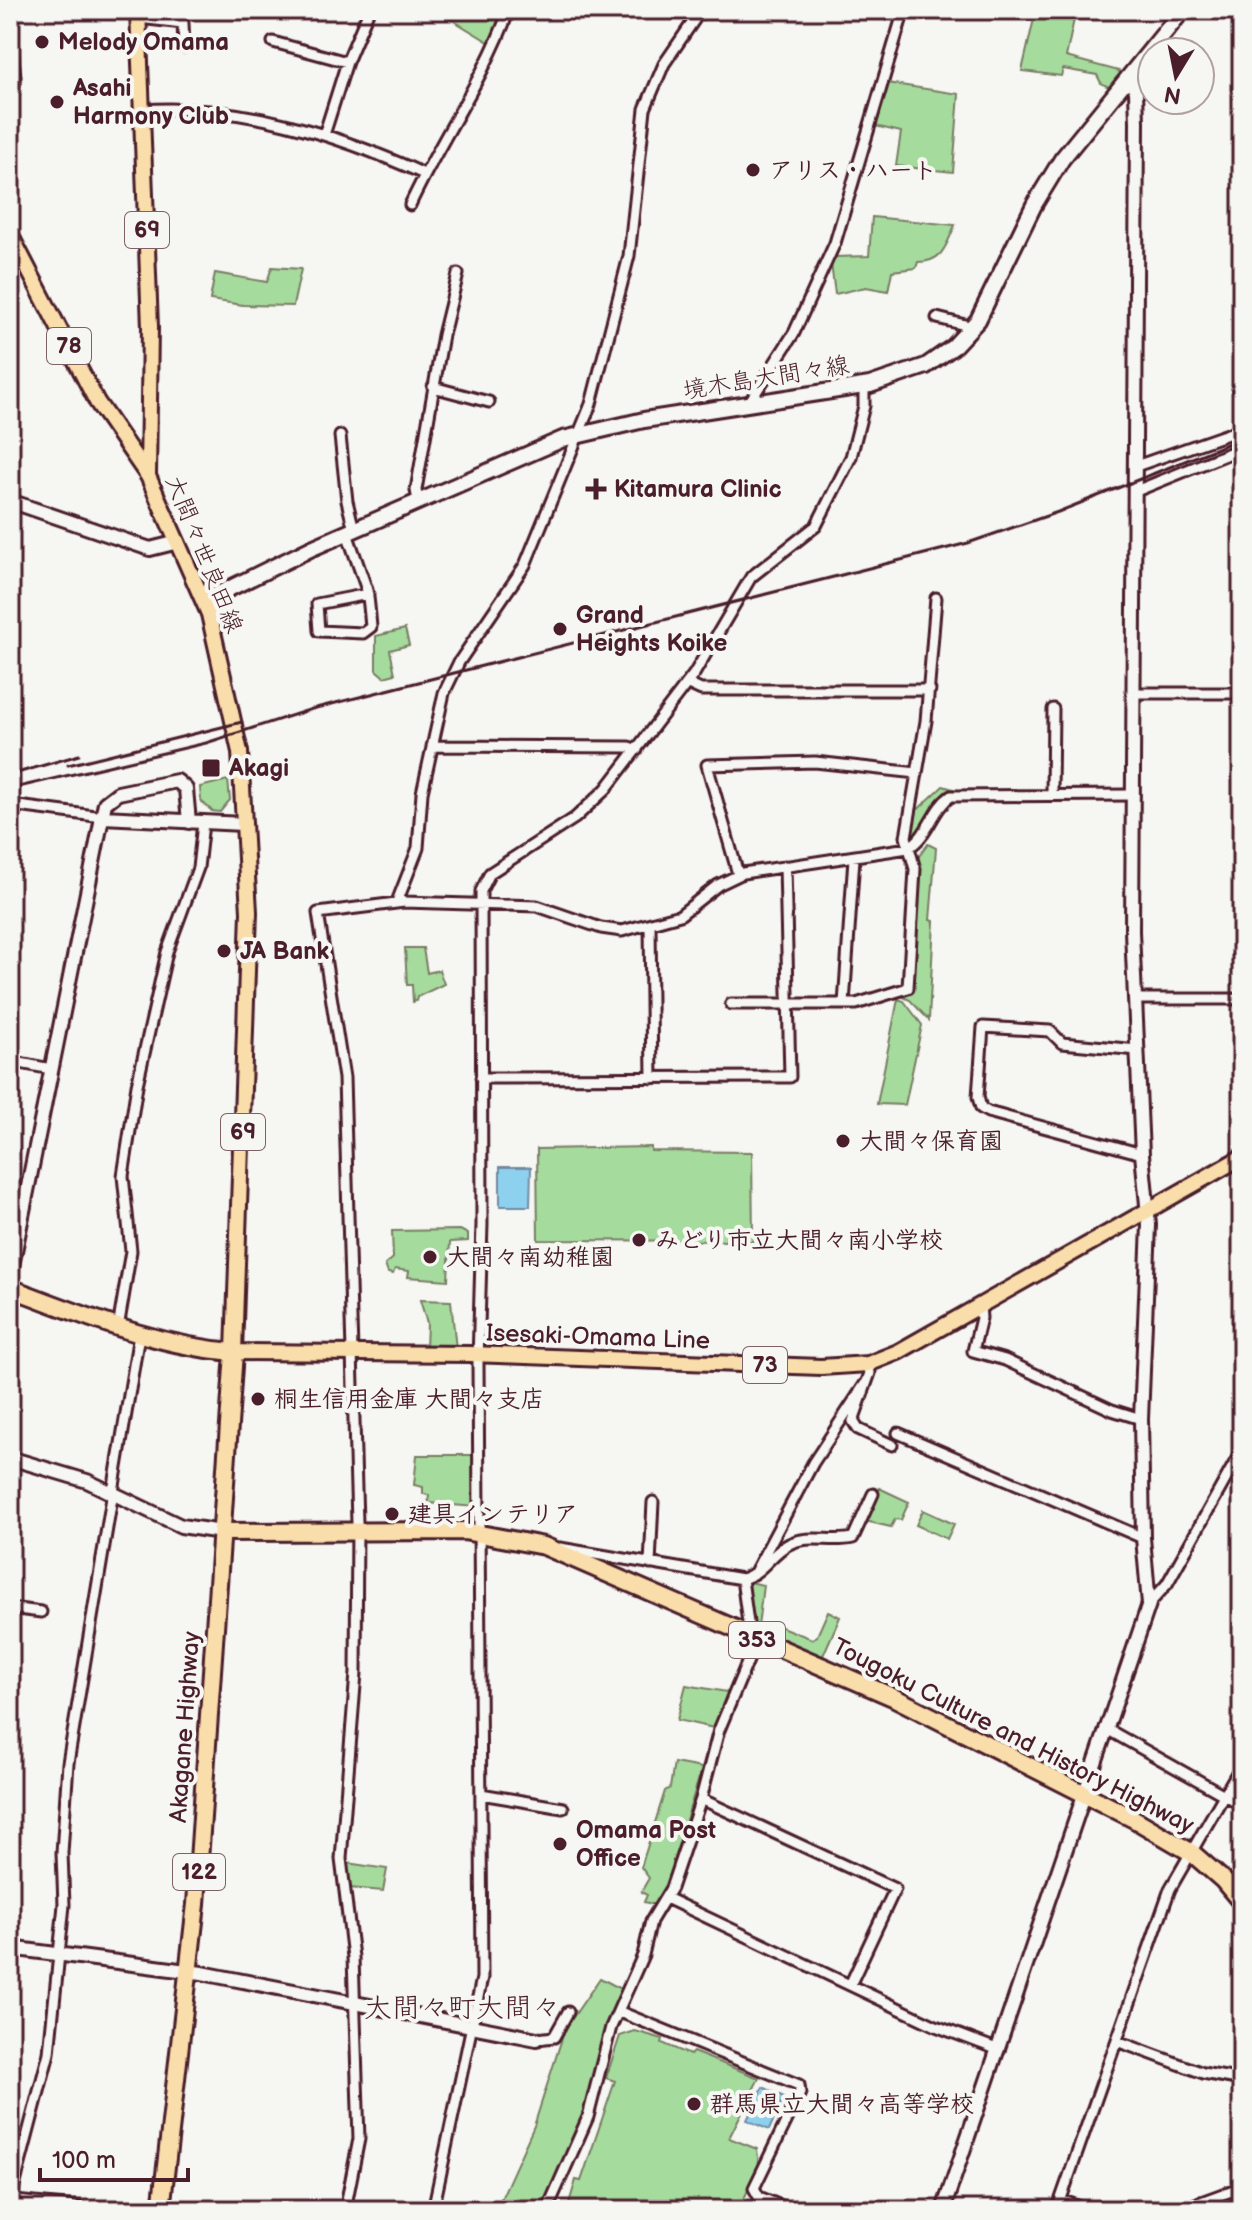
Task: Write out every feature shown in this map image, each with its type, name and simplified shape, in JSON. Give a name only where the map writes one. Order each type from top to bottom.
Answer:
[{"type":"highway","points":[[10,1288],[139,1335],[186,1346],[234,1352]]},
{"type":"highway","name":"122","points":[[222,1532],[234,1352]]},
{"type":"highway","name":"Tougoku Culture and History Highway","points":[[222,1532],[480,1533],[553,1550],[895,1698],[1082,1793],[1192,1853],[1223,1880],[1242,1903]]},
{"type":"highway","name":"Akagane Highway","points":[[161,2210],[190,1971],[222,1532]]},
{"type":"main road","name":"境木島大間々線","points":[[204,601],[350,531],[575,435],[864,385],[926,366],[953,347],[986,309],[1034,205],[1062,159],[1183,10]]},
{"type":"main road","name":"大間々世良田線","points":[[138,14],[150,327],[148,476],[204,601],[216,636],[238,740],[249,895],[249,963],[234,1352]]},
{"type":"main road","name":"78","points":[[10,234],[97,402],[148,476]]},
{"type":"main road","name":"Isesaki-Omama Line","points":[[234,1352],[478,1355],[821,1367],[868,1364],[980,1307],[1242,1157]]},
{"type":"main road","points":[[10,2202],[80,2210]]},
{"type":"street","points":[[324,135],[347,62],[369,10]]},
{"type":"street","points":[[410,205],[424,174],[490,58],[509,10]]},
{"type":"street","points":[[397,902],[418,848],[422,793],[450,679],[525,565],[594,394],[629,256],[646,105],[664,64],[701,10]]},
{"type":"street","points":[[749,403],[800,323],[835,243],[904,10]]},
{"type":"street","points":[[138,14],[183,23],[184,47]]},
{"type":"street","points":[[10,30],[15,77],[10,115]]},
{"type":"street","points":[[273,42],[347,62]]},
{"type":"street","points":[[1129,77],[1136,91],[1137,122],[1132,931],[1142,1154],[1148,1212],[1141,1419],[1143,1538],[1149,1604]]},
{"type":"street","points":[[142,110],[212,109],[324,135],[424,174]]},
{"type":"street","points":[[418,501],[416,490],[433,387],[458,274]]},
{"type":"street","points":[[937,318],[973,327]]},
{"type":"street","points":[[433,2210],[482,1978],[478,1355],[479,906],[482,885],[490,873],[581,813],[606,789],[688,684],[751,577],[769,560],[811,531],[825,512],[851,457],[864,406],[864,385]]},
{"type":"street","points":[[433,387],[489,402]]},
{"type":"street","points":[[1136,466],[1242,429]]},
{"type":"street","points":[[340,436],[350,531],[368,594],[371,627],[367,632],[319,631],[317,604],[368,594]]},
{"type":"street","points":[[1136,491],[1242,448]]},
{"type":"street","points":[[10,501],[150,549],[178,542]]},
{"type":"street","points":[[731,1004],[844,1004],[908,988],[915,869],[906,837],[930,690],[936,598]]},
{"type":"street","points":[[688,684],[701,690],[930,690]]},
{"type":"street","points":[[1135,693],[1242,693]]},
{"type":"street","points":[[1052,794],[1053,709]]},
{"type":"street","points":[[432,746],[629,747],[637,750]]},
{"type":"street","points":[[738,874],[707,765],[815,762],[917,773]]},
{"type":"street","points":[[10,1276],[105,803],[112,795],[177,781],[186,789],[189,822]]},
{"type":"street","points":[[345,2210],[359,2139],[355,2002],[341,1859],[355,1686],[357,1531],[344,1078],[318,913],[397,902],[550,908],[615,931],[650,926],[686,912],[738,874],[908,848],[922,838],[941,805],[951,796],[1134,795]]},
{"type":"street","points":[[10,805],[103,817],[243,824]]},
{"type":"street","points":[[118,1328],[131,1251],[123,1176],[137,1085],[167,952],[198,868],[203,823]]},
{"type":"street","points":[[844,1004],[854,858]]},
{"type":"street","points":[[481,1078],[790,1077],[785,866]]},
{"type":"street","points":[[650,926],[652,1078]]},
{"type":"street","points":[[1135,999],[1242,999]]},
{"type":"street","points":[[1138,1050],[1062,1043],[1050,1031],[983,1027],[978,1097],[981,1108],[988,1112],[1142,1154]]},
{"type":"street","points":[[10,1061],[51,1069]]},
{"type":"street","points":[[980,1307],[981,1318],[973,1351],[1005,1360],[1122,1414],[1141,1419]]},
{"type":"street","points":[[10,2202],[31,2113],[47,2066],[59,1954],[68,1763],[139,1335]]},
{"type":"street","points":[[868,1364],[870,1373],[853,1419],[854,1425],[892,1445]]},
{"type":"street","points":[[754,1574],[813,1463],[865,1384]]},
{"type":"street","points":[[898,1433],[1143,1538]]},
{"type":"street","points":[[943,2210],[999,2050],[1082,1793],[1149,1604],[1167,1584],[1242,1450]]},
{"type":"street","points":[[10,1458],[68,1474],[170,1523],[195,1530],[222,1532]]},
{"type":"street","points":[[553,1550],[567,1548],[742,1579],[754,1574],[795,1541],[853,1538],[873,1494]]},
{"type":"street","points":[[650,1564],[653,1502]]},
{"type":"street","points":[[547,2210],[588,2117],[607,2038],[643,1955],[651,1921],[666,1898],[701,1799],[719,1730],[751,1637],[742,1579]]},
{"type":"street","points":[[10,1608],[41,1612]]},
{"type":"street","points":[[1105,1728],[1242,1805]]},
{"type":"street","points":[[1089,2210],[1059,2205],[1170,1889],[1242,1764]]},
{"type":"street","points":[[481,1794],[563,1808]]},
{"type":"street","points":[[701,1799],[895,1889],[850,1985]]},
{"type":"street","points":[[666,1898],[936,2026],[999,2050]]},
{"type":"street","points":[[10,1948],[190,1971],[537,2039],[554,2037],[568,2012]]},
{"type":"street","points":[[620,2012],[799,2085],[800,2093],[754,2188],[759,2197],[790,2210]]},
{"type":"street","points":[[1117,2041],[1203,2073],[1242,2080]]},
{"type":"street","points":[[1179,2210],[1242,2187]]},
{"type":"green space","points":[[436,10],[505,10],[492,44]]},
{"type":"green space","points":[[1036,10],[1076,10],[1066,57],[1119,71],[1122,77],[1112,89],[1101,83],[1097,75],[1063,69],[1061,76],[1022,71]]},
{"type":"green space","points":[[887,83],[959,94],[953,172],[896,166],[901,132],[875,126]]},
{"type":"green space","points":[[872,217],[955,225],[938,256],[918,262],[916,268],[892,271],[888,291],[866,287],[835,294],[831,264],[834,257],[869,256]]},
{"type":"green space","points":[[272,267],[301,269],[293,306],[243,305],[210,300],[215,273],[267,282]]},
{"type":"green space","points":[[405,629],[409,645],[390,650],[395,674],[384,677],[376,670],[376,636]]},
{"type":"green space","points":[[228,780],[230,800],[220,812],[212,811],[201,801],[200,787]]},
{"type":"green space","points":[[943,786],[953,789],[942,798],[911,841],[908,839],[914,813]]},
{"type":"green space","points":[[928,844],[936,848],[930,920],[934,921],[929,1020],[910,1000],[899,995],[912,992],[917,859]]},
{"type":"green space","points":[[405,948],[423,948],[427,973],[439,970],[444,984],[413,1002],[412,985],[407,985]]},
{"type":"green space","points":[[898,999],[904,1001],[922,1025],[905,1105],[877,1104]]},
{"type":"green space","points":[[651,1147],[651,1151],[752,1152],[753,1241],[538,1240],[537,1149]]},
{"type":"green space","points":[[460,1230],[468,1234],[468,1241],[450,1242],[448,1280],[408,1277],[409,1271],[395,1269],[393,1274],[388,1273],[385,1265],[393,1258],[392,1231]]},
{"type":"green space","points":[[420,1300],[451,1301],[456,1349],[426,1349],[427,1323]]},
{"type":"green space","points":[[417,1455],[476,1455],[476,1507],[428,1503],[429,1495],[423,1494],[423,1487],[414,1485]]},
{"type":"green space","points":[[879,1488],[909,1502],[901,1520],[895,1519],[891,1527],[865,1521]]},
{"type":"green space","points":[[923,1510],[954,1524],[947,1539],[916,1525]]},
{"type":"green space","points":[[747,1584],[763,1585],[758,1627],[762,1633],[753,1628]]},
{"type":"green space","points":[[828,1611],[840,1617],[822,1658],[773,1638],[779,1626],[812,1639],[817,1636]]},
{"type":"green space","points":[[686,1685],[727,1692],[714,1728],[677,1720]]},
{"type":"green space","points":[[674,1763],[702,1768],[663,1895],[656,1905],[644,1902],[647,1895],[641,1892],[649,1878],[641,1867],[665,1791],[670,1788]]},
{"type":"green space","points":[[347,1863],[387,1869],[383,1891],[349,1888]]},
{"type":"green space","points":[[600,1978],[623,1990],[607,2021],[586,2115],[545,2210],[496,2210],[534,2126],[565,2029]]},
{"type":"green space","name":"群馬県立大間々高等学校","points":[[635,2031],[663,2039],[662,2043],[690,2055],[693,2052],[759,2078],[729,2138],[757,2149],[759,2165],[740,2208],[744,2210],[567,2210],[576,2180],[581,2181],[615,2081],[606,2078],[620,2036]]},
{"type":"water","points":[[500,1167],[531,1167],[530,1206],[500,1206]]},
{"type":"water","points":[[763,2087],[784,2097],[769,2130],[747,2120]]},
{"type":"railway","points":[[10,789],[206,743],[312,709],[968,543],[1058,512],[1242,438]]},
{"type":"railway","points":[[68,765],[242,722]]},
{"type":"railway","points":[[10,775],[79,755]]},
{"type":"place","name":"Melody Omama","points":[[42,42]]},
{"type":"place","name":"Asahi Harmony Club","points":[[57,102]]},
{"type":"place","name":"アリス・ハート","points":[[753,170]]},
{"type":"place","name":"Kitamura Clinic","points":[[596,489]]},
{"type":"place","name":"Grand Heights Koike","points":[[560,629]]},
{"type":"place","name":"Akagi","points":[[211,768]]},
{"type":"place","name":"JA Bank","points":[[224,951]]},
{"type":"place","name":"大間々保育園","points":[[843,1141]]},
{"type":"place","name":"みどり市立大間々南小学校","points":[[639,1240]]},
{"type":"place","name":"大間々南幼稚園","points":[[430,1257]]},
{"type":"place","name":"桐生信用金庫 大間々支店","points":[[258,1399]]},
{"type":"place","name":"建具インテリア","points":[[392,1514]]},
{"type":"place","name":"Omama Post Office","points":[[560,1844]]},
{"type":"place","name":"群馬県立大間々高等学校","points":[[694,2104]]},
{"type":"district","name":"大間々町大間々","points":[[462,2008]]}]
